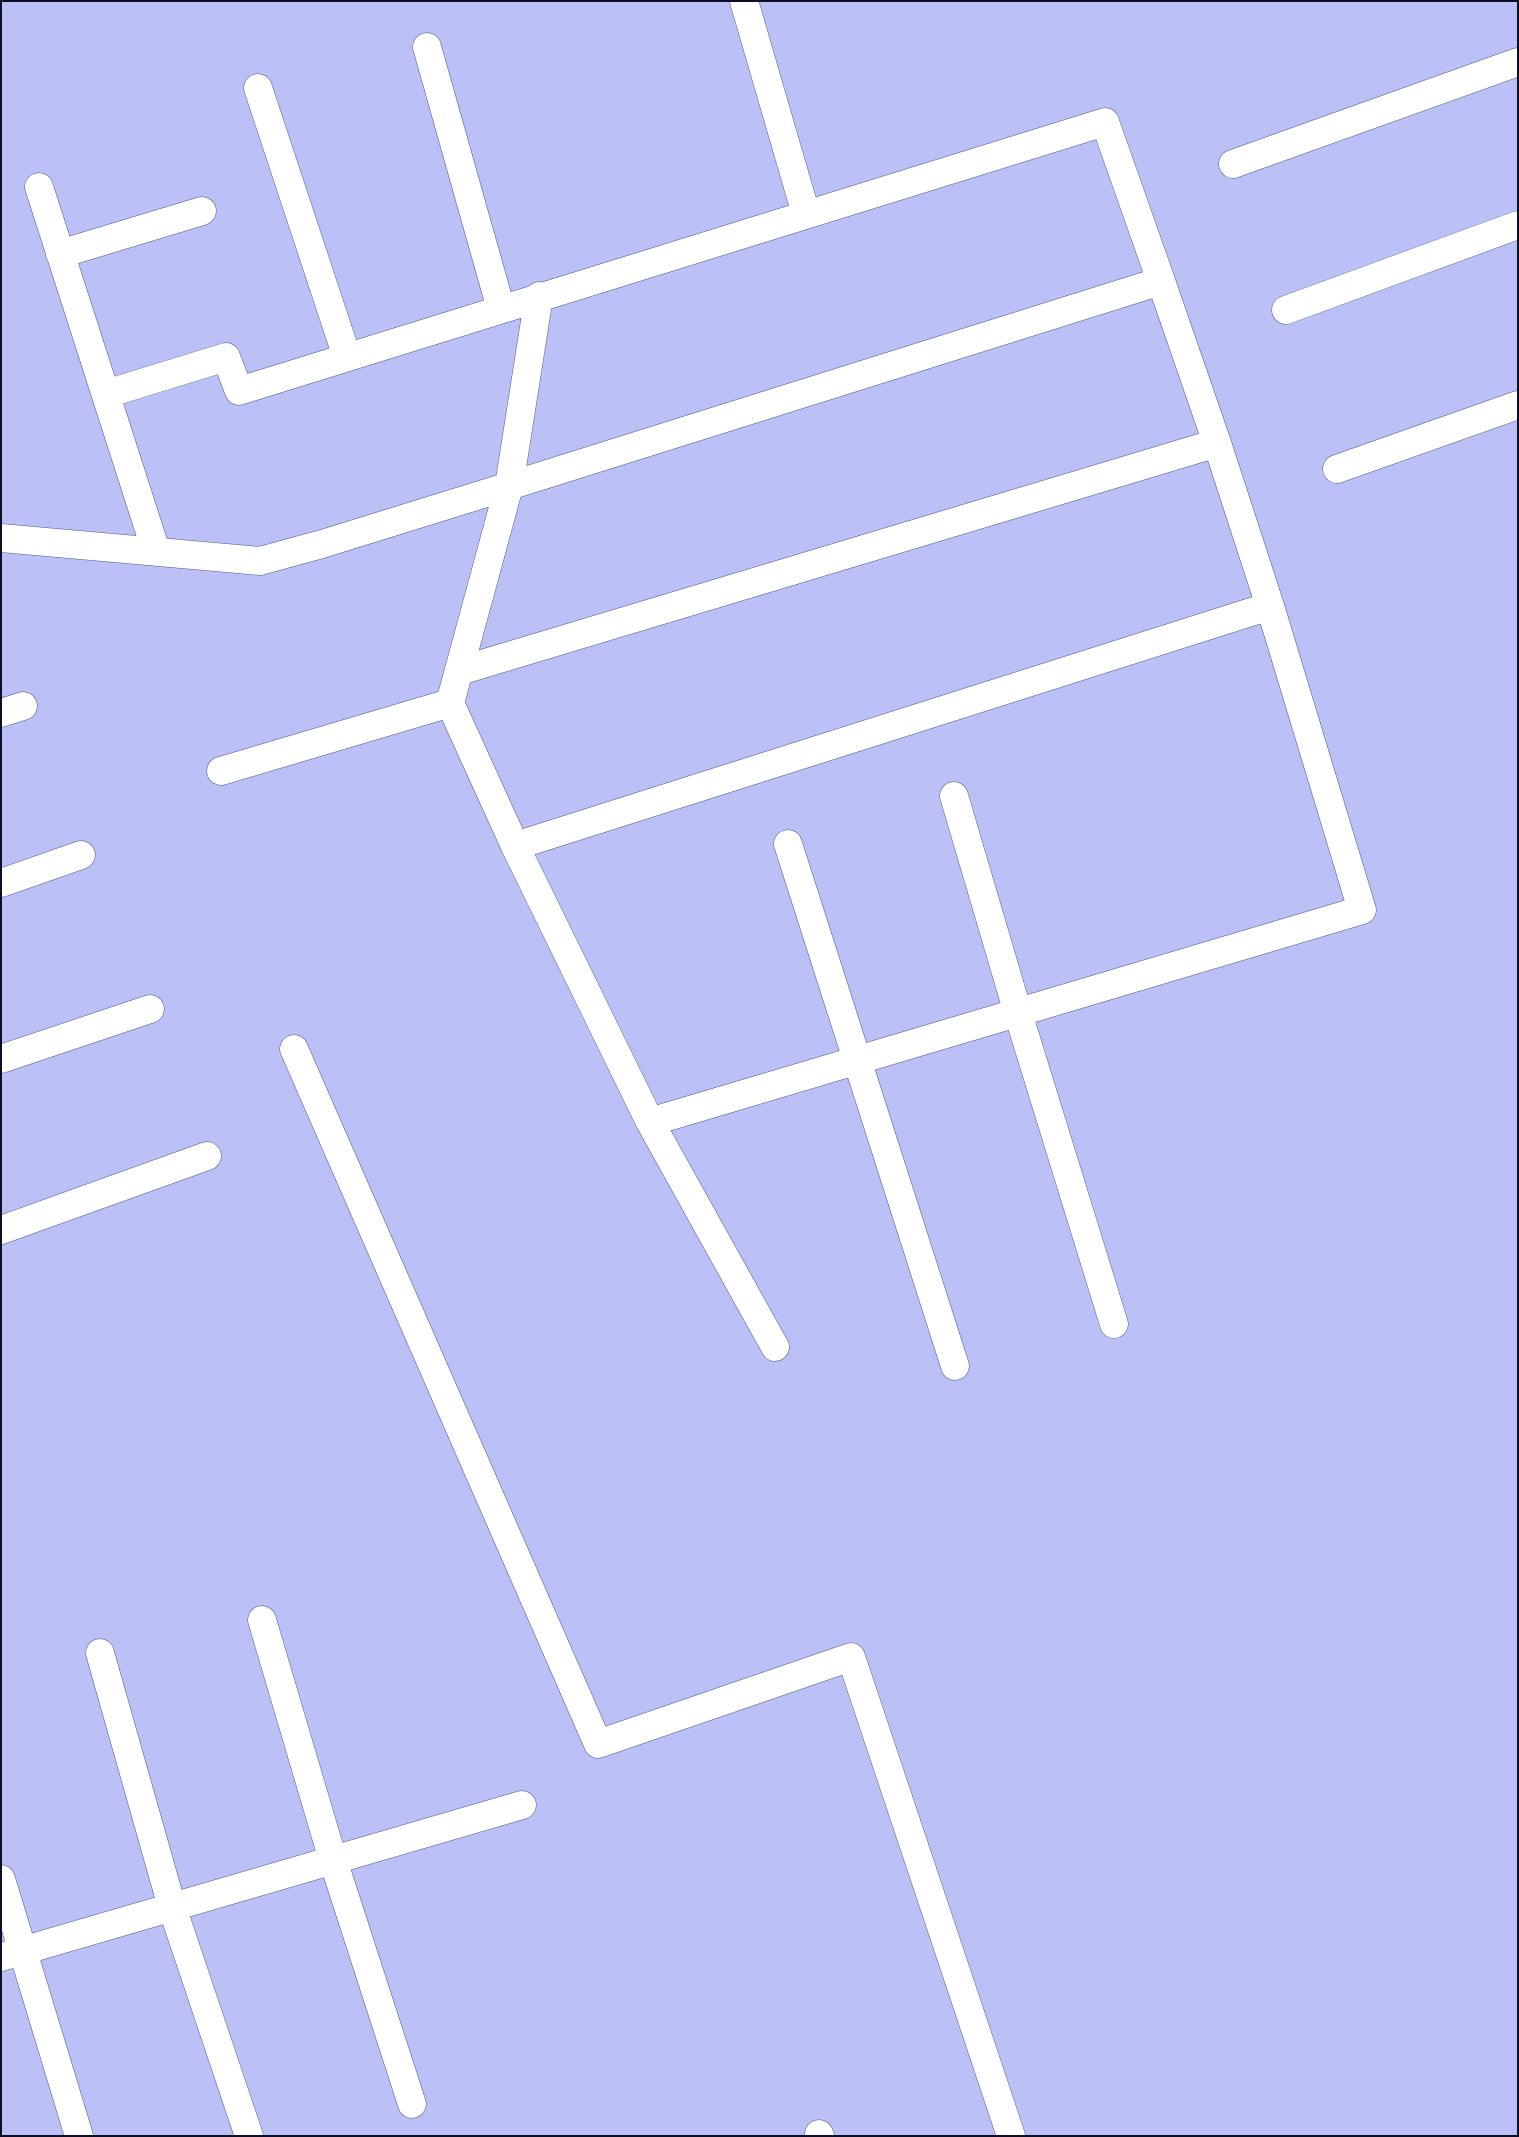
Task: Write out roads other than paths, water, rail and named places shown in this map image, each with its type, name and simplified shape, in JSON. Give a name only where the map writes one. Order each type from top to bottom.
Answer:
[{"type":"street","points":[[744,1],[806,214]]},
{"type":"street","points":[[427,47],[501,309]]},
{"type":"street","points":[[1233,164],[1518,62]]},
{"type":"street","points":[[258,88],[347,357]]},
{"type":"street","points":[[106,394],[226,357],[239,391],[539,296],[1105,122],[1217,443],[1270,606],[1362,910],[650,1122]]},
{"type":"street","points":[[39,187],[156,551]]},
{"type":"street","points":[[60,254],[202,211]]},
{"type":"street","points":[[1286,310],[1518,225]]},
{"type":"street","points":[[1,538],[260,561],[322,544],[509,486],[1161,280]]},
{"type":"street","points":[[539,296],[509,486],[450,703],[515,846],[650,1122],[775,1347]]},
{"type":"street","points":[[1337,469],[1518,405]]},
{"type":"street","points":[[459,671],[1217,443]]},
{"type":"street","points":[[515,846],[1270,606]]},
{"type":"street","points":[[221,771],[450,703]]},
{"type":"street","points":[[954,796],[1018,1013],[1114,1324]]},
{"type":"street","points":[[788,844],[955,1366]]},
{"type":"street","points":[[1,883],[81,855]]},
{"type":"street","points":[[1,1058],[150,1009]]},
{"type":"street","points":[[294,1049],[598,1744],[851,1657],[1011,2136]]},
{"type":"street","points":[[1,1230],[207,1156]]},
{"type":"street","points":[[262,1620],[333,1860],[412,2104]]},
{"type":"street","points":[[100,1653],[172,1907],[249,2136]]},
{"type":"street","points":[[12,1954],[522,1805]]},
{"type":"street","points":[[1,1879],[12,1954],[79,2136]]}]
